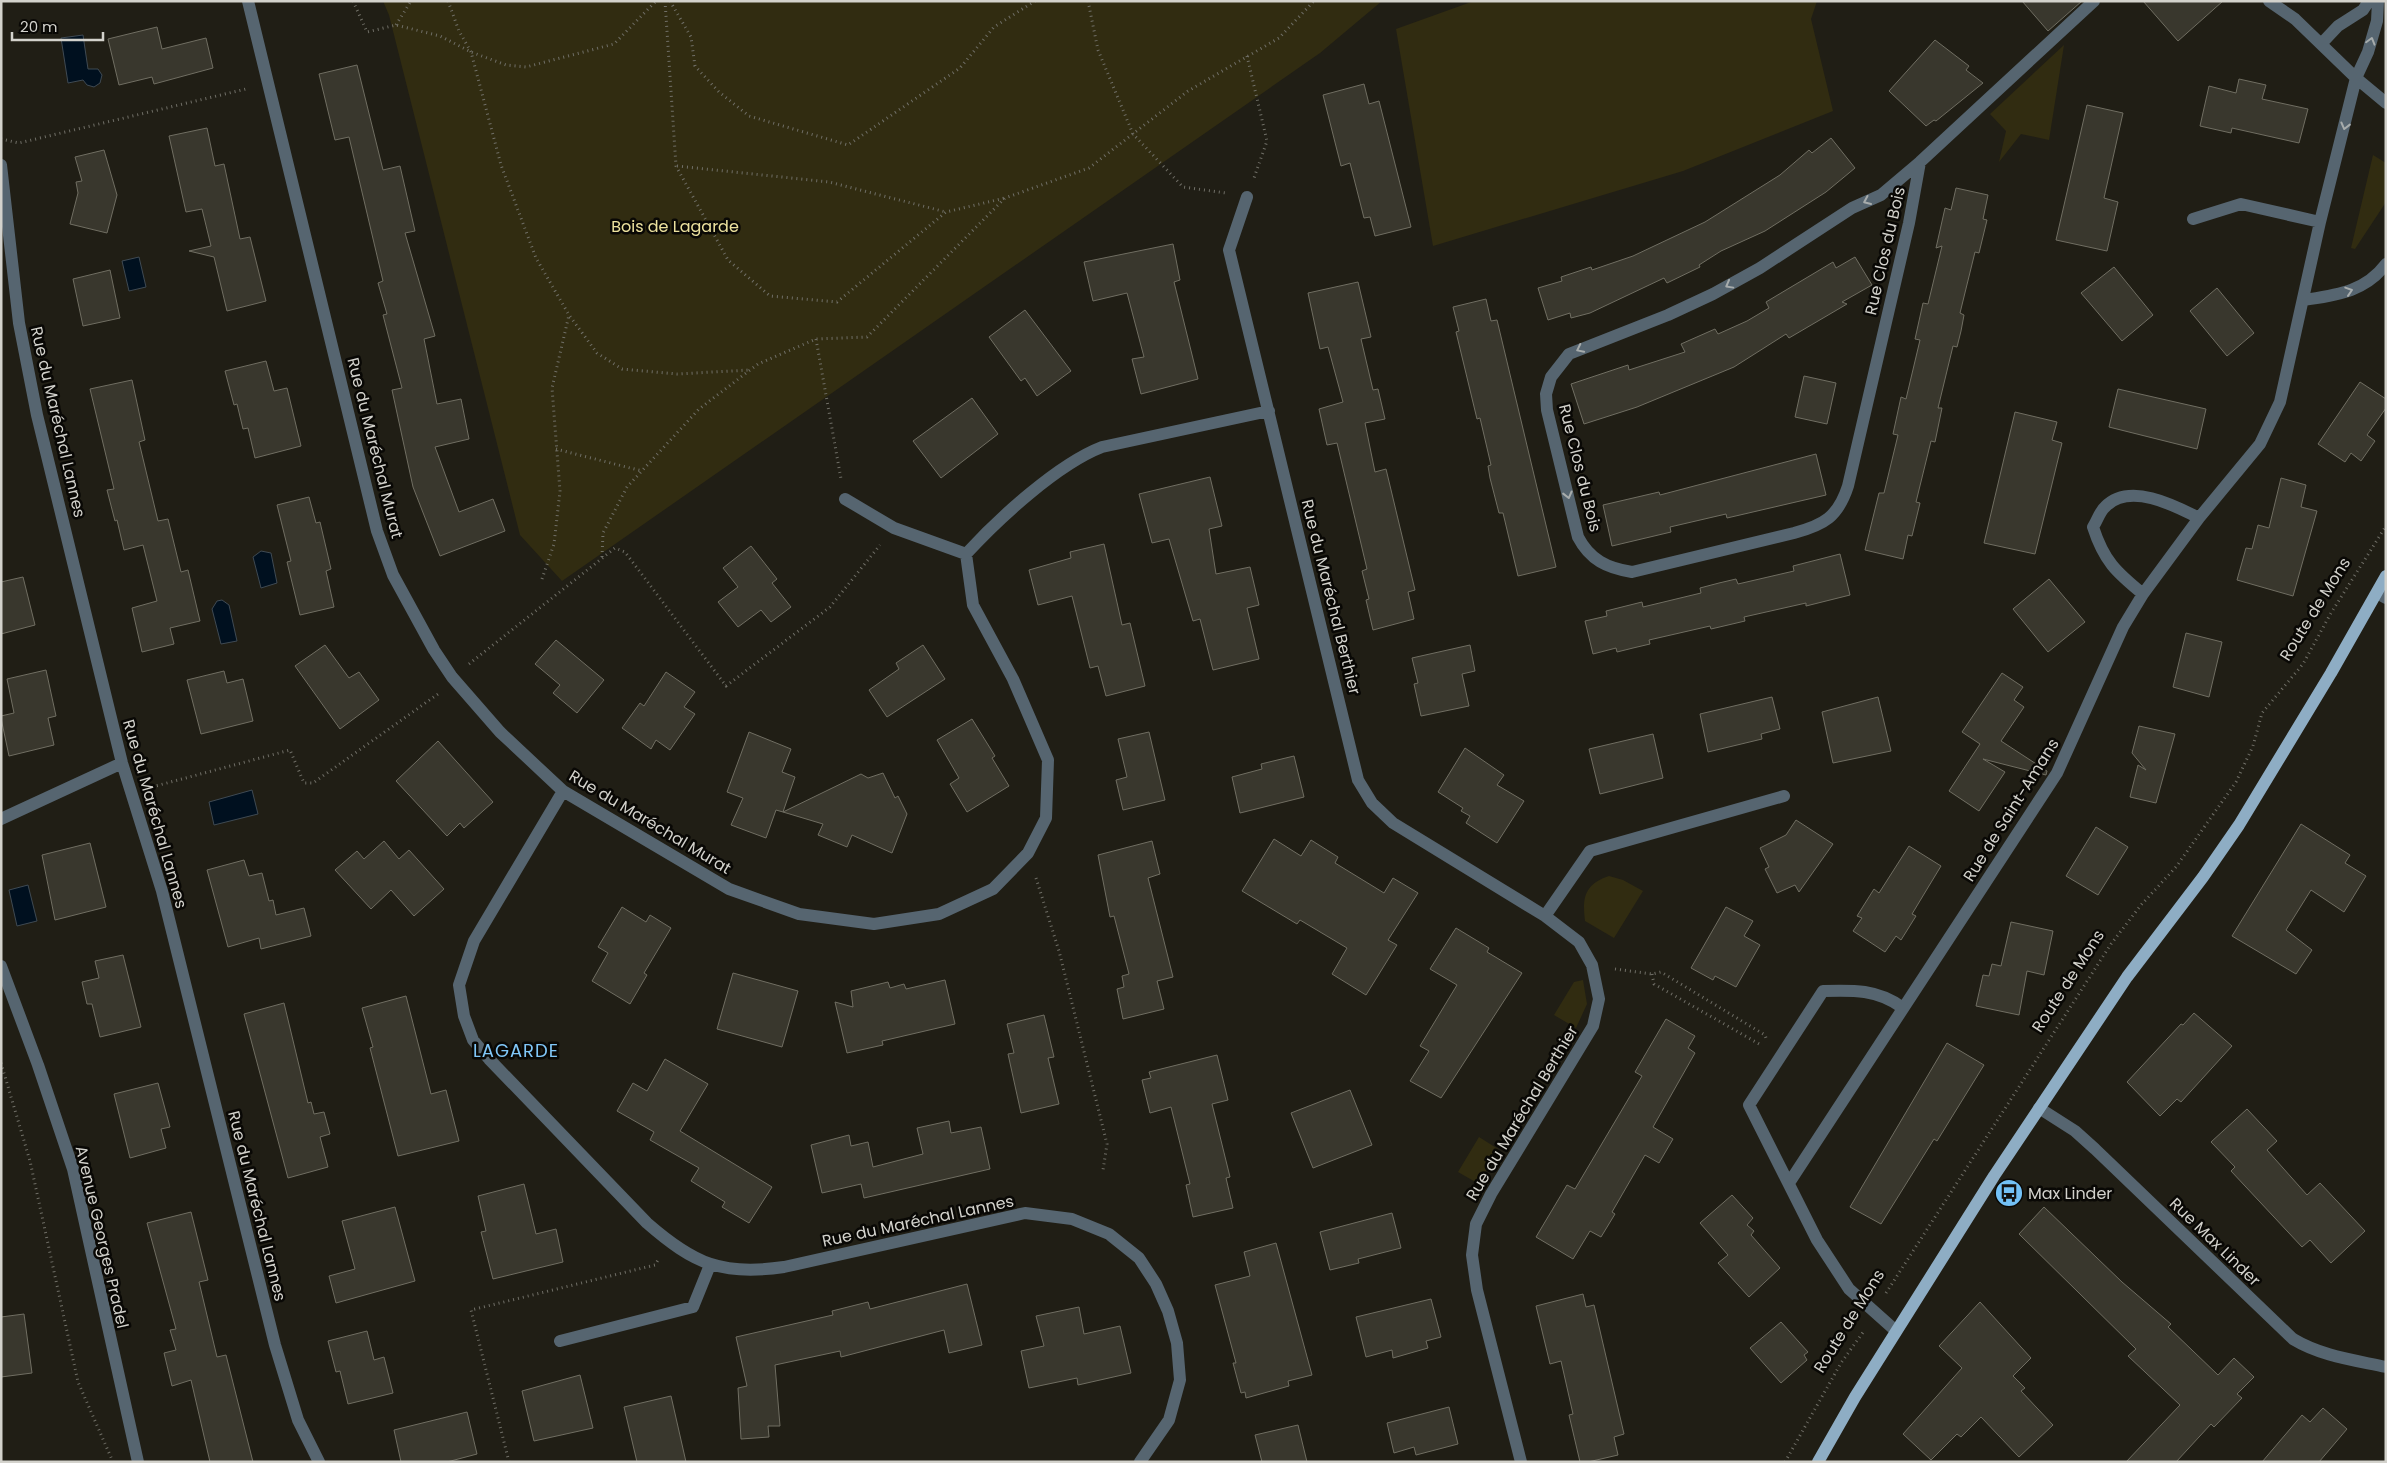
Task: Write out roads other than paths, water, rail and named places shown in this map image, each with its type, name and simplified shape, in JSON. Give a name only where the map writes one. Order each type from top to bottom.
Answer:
[{"type":"main road","points":[[1818,1462],[1896,1330],[2039,1108],[2127,977],[2203,877],[2239,825],[2381,595],[2386,576]]},
{"type":"street","name":"Rue du Maréchal Murat","points":[[248,1],[270,85],[377,532],[393,575],[434,650],[452,677],[500,732],[563,791],[729,889],[799,914],[874,924],[939,914],[993,889],[1028,853],[1046,818],[1048,760],[1013,679],[973,605],[966,554]]},
{"type":"street","name":"Rue Clos du Bois","points":[[1920,162],[1909,223],[1848,486],[1843,501],[1832,517],[1817,527],[1794,534],[1632,572],[1613,569],[1598,562],[1584,549],[1578,537],[1547,410],[1546,394],[1551,377],[1558,366],[1569,354],[1583,347],[1668,315],[1760,268],[1852,208],[1881,195],[1920,162],[2094,1]]},
{"type":"street","points":[[2270,1],[2295,19],[2322,43],[2356,78],[2386,102]]},
{"type":"street","points":[[2322,43],[2338,26],[2363,10],[2369,1]]},
{"type":"street","name":"Rue de Saint-Amans","points":[[1789,1184],[2057,773],[2123,627],[2144,594],[2199,518],[2260,444],[2272,421],[2280,402],[2320,222],[2356,78],[2368,52],[2377,21],[2378,1]]},
{"type":"street","name":"Rue du Maréchal Lannes","points":[[1,165],[18,323],[33,397],[122,762],[162,891],[275,1345],[298,1420],[319,1462]]},
{"type":"street","name":"Rue du Maréchal Berthier","points":[[1247,197],[1229,250],[1358,780],[1372,803],[1393,823],[1545,916],[1579,942],[1592,965],[1599,999],[1593,1026],[1491,1194],[1476,1224],[1472,1255],[1477,1290],[1521,1462]]},
{"type":"street","points":[[2193,219],[2241,204],[2320,222]]},
{"type":"street","points":[[2304,300],[2347,293],[2364,286],[2386,264]]},
{"type":"street","points":[[845,499],[894,528],[966,554],[995,523],[1082,455],[1102,448],[1269,411]]},
{"type":"street","points":[[2144,594],[2122,577],[2101,551],[2093,527],[2104,507],[2123,495],[2143,497],[2177,507],[2199,518]]},
{"type":"street","points":[[1,819],[122,762]]},
{"type":"street","name":"Rue du Maréchal Lannes","points":[[563,791],[474,941],[459,985],[464,1016],[473,1040],[489,1059],[647,1223],[670,1244],[710,1265],[734,1270],[784,1267],[1026,1214],[1072,1218],[1109,1234],[1139,1258],[1156,1284],[1168,1311],[1177,1343],[1180,1380],[1169,1420],[1140,1462]]},
{"type":"street","points":[[1545,916],[1590,852],[1784,796]]},
{"type":"street","name":"Avenue Georges Pradel","points":[[1,966],[38,1065],[73,1169],[138,1462]]},
{"type":"street","points":[[1896,1330],[1849,1289],[1817,1240],[1749,1105],[1823,991],[1862,990],[1890,998],[1903,1008]]},
{"type":"street","name":"Rue Max Linder","points":[[2039,1108],[2075,1131],[2095,1149],[2293,1339],[2307,1347],[2328,1354],[2386,1367]]},
{"type":"street","points":[[560,1340],[693,1307],[710,1265]]},
{"type":"water","points":[[83,35],[88,69],[98,69],[102,75],[100,83],[94,87],[87,85],[83,80],[68,83],[61,38]]},
{"type":"water","points":[[139,257],[146,287],[129,291],[122,261]]},
{"type":"water","points":[[261,551],[271,553],[277,583],[261,588],[253,557]]},
{"type":"water","points":[[222,600],[229,605],[237,641],[221,644],[212,609],[217,601]]},
{"type":"water","points":[[252,790],[258,814],[214,825],[209,802]]},
{"type":"water","points":[[28,885],[37,921],[17,926],[9,890]]},
{"type":"place","name":"Max Linder","points":[[2009,1193]]},
{"type":"district","name":"LAGARDE","points":[[516,1050]]},
{"type":"park label","name":"Bois de Lagarde","points":[[675,226]]}]
